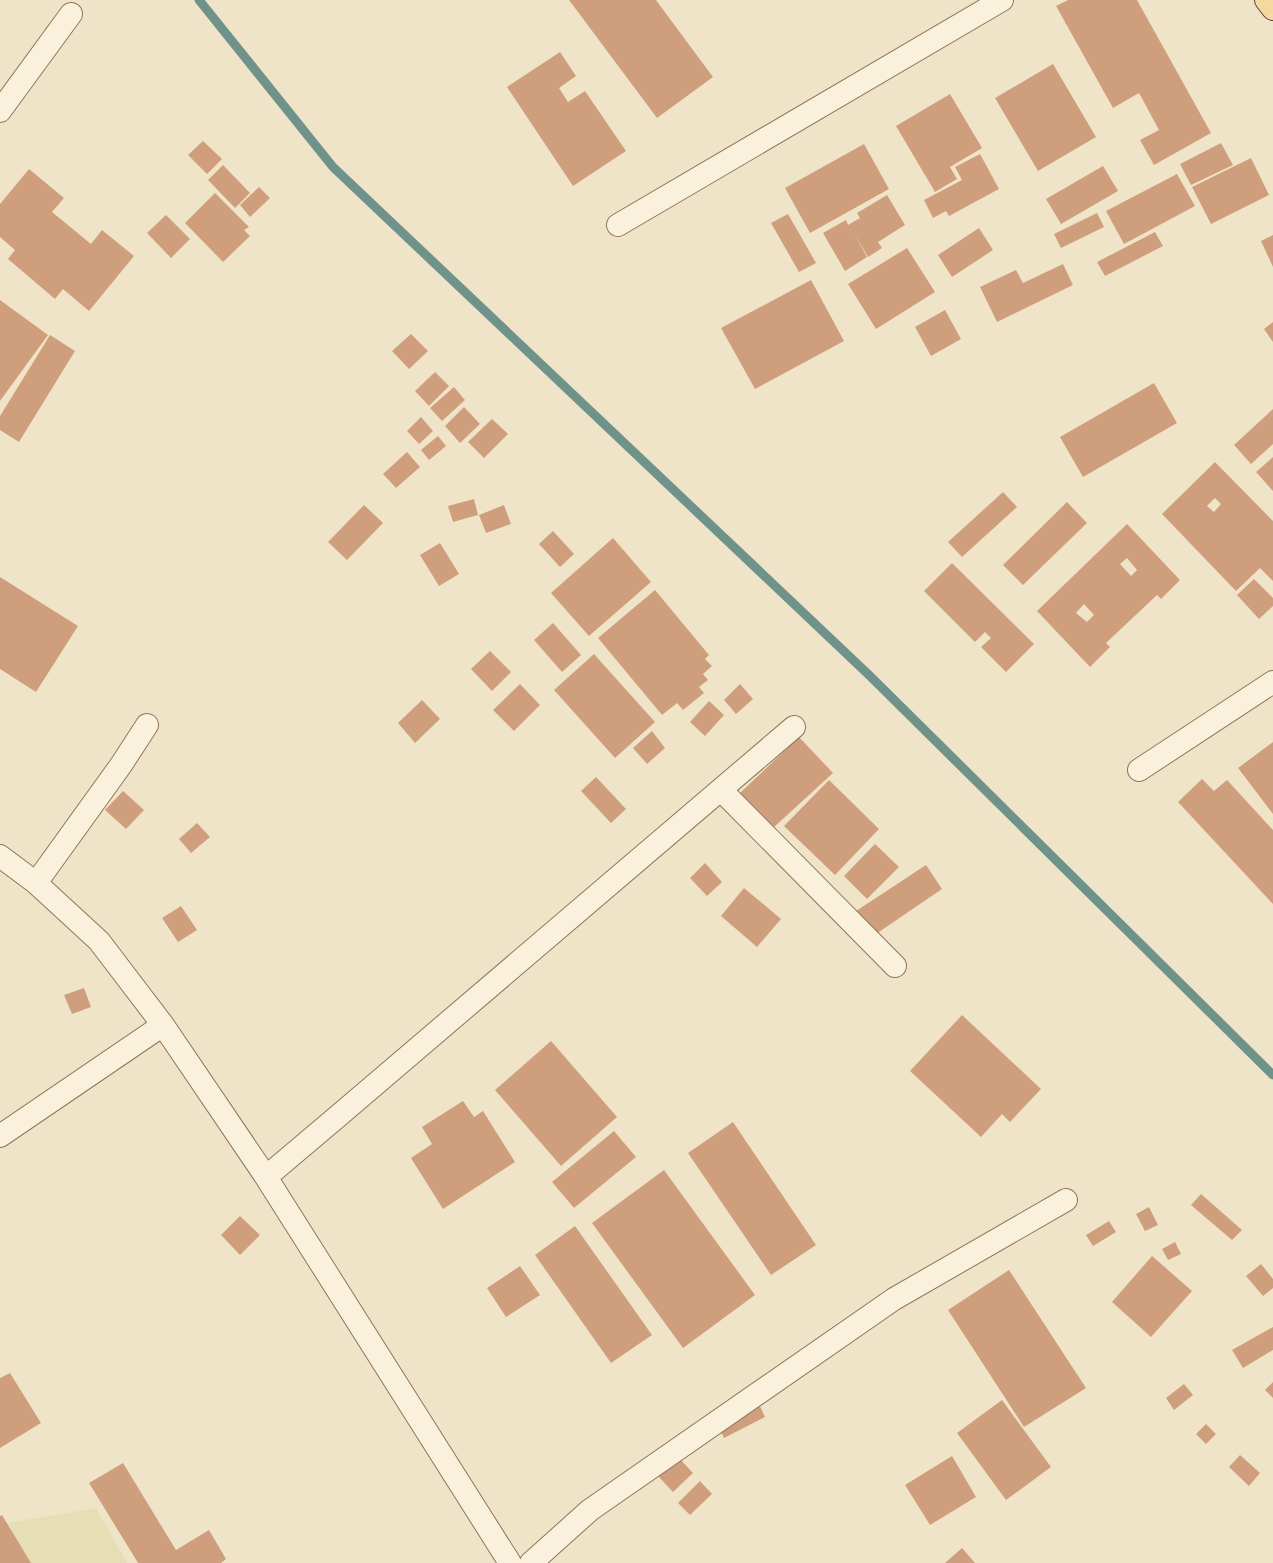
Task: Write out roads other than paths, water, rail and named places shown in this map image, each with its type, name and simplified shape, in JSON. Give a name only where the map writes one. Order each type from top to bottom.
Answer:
[{"type":"main road","points":[[1266,0],[1273,9]]},
{"type":"street","points":[[618,226],[1002,0]]},
{"type":"street","points":[[0,111],[71,14]]},
{"type":"street","points":[[1139,770],[1273,682]]},
{"type":"street","points":[[36,883],[121,764],[146,725]]},
{"type":"street","points":[[266,1177],[794,727]]},
{"type":"street","points":[[721,790],[895,966]]},
{"type":"street","points":[[0,856],[36,883],[99,941],[163,1025],[266,1177],[510,1563]]},
{"type":"street","points":[[0,1136],[163,1025]]},
{"type":"street","points":[[531,1563],[590,1510],[894,1299],[1066,1200]]},
{"type":"waterway","points":[[199,0],[333,167],[870,676],[1273,1075]]}]
